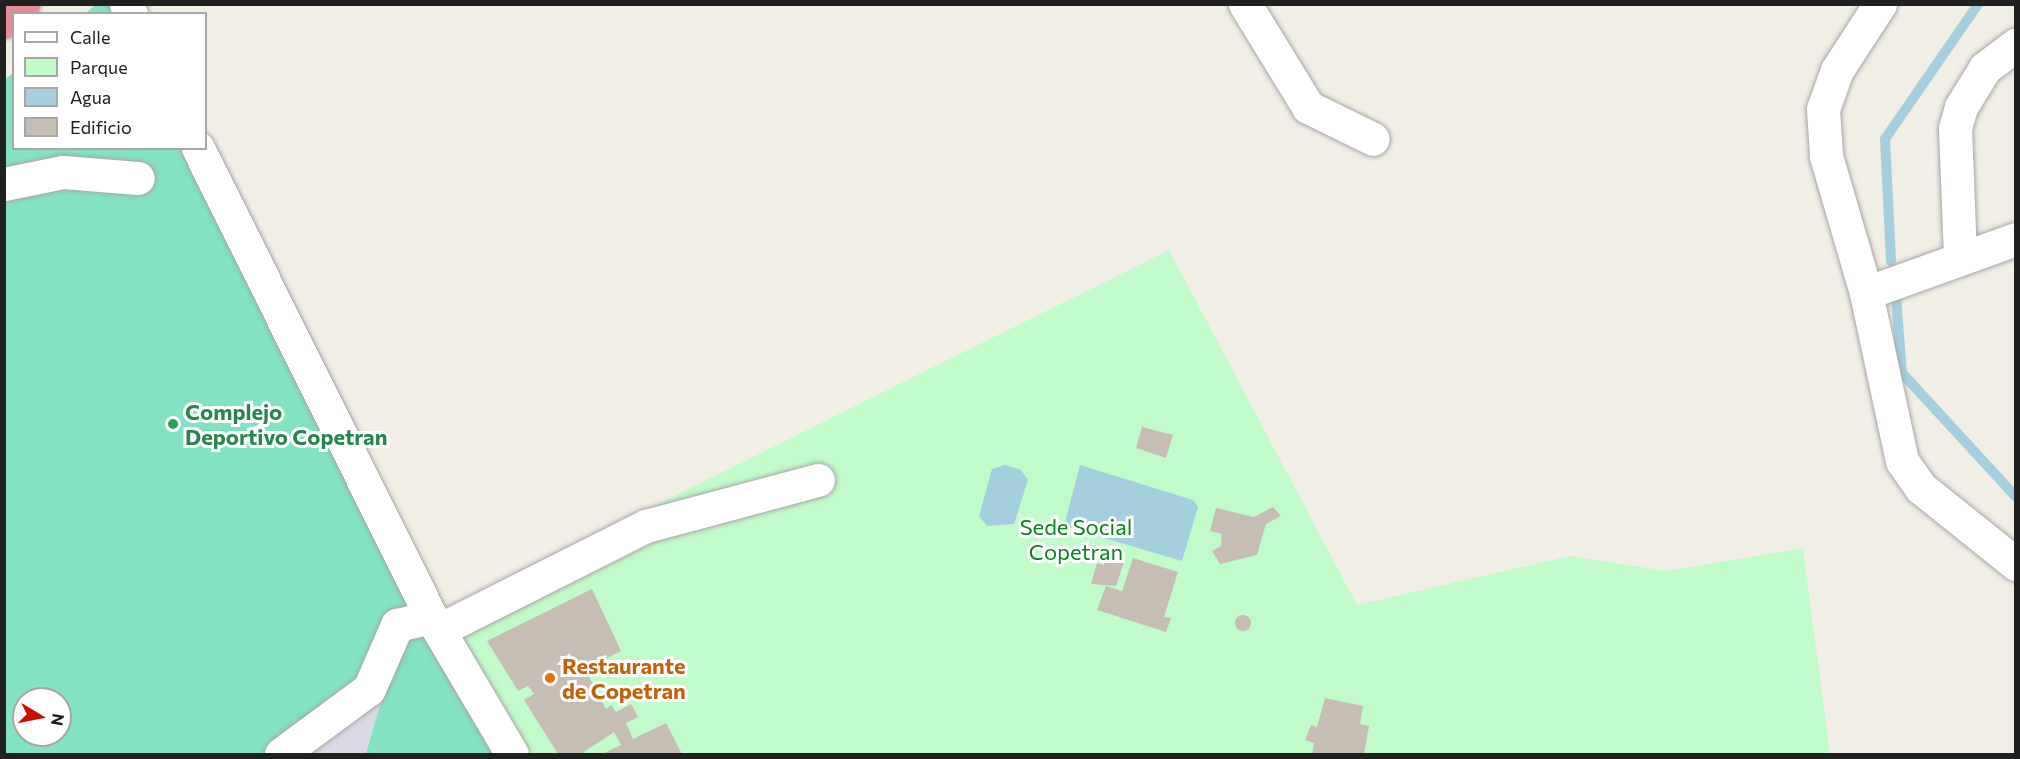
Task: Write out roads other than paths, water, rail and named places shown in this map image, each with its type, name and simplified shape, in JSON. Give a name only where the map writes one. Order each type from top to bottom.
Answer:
[{"type":"street","points":[[1245,4],[1308,106],[1372,139]]},
{"type":"street","points":[[1880,4],[1837,70],[1823,109],[1826,156],[1866,293],[1902,461],[1921,488],[2016,564]]},
{"type":"street","points":[[1960,257],[1955,128],[1961,107],[1985,68],[2016,45]]},
{"type":"street","points":[[199,150],[435,624],[512,754]]},
{"type":"street","points":[[4,184],[63,172],[138,177]]},
{"type":"street","points":[[1866,293],[2016,238]]},
{"type":"street","points":[[281,754],[369,689],[397,625],[435,624],[646,526],[818,480]]},
{"type":"water","points":[[1005,465],[1021,470],[1028,480],[1014,524],[987,526],[979,516],[992,469]]},
{"type":"water","points":[[1080,465],[1193,500],[1198,507],[1182,561],[1064,526]]},
{"type":"waterway","points":[[1891,261],[1885,139],[1978,4]]},
{"type":"waterway","points":[[1896,297],[1902,373],[2016,497]]},
{"type":"place","name":"Complejo Deportivo Copetran","points":[[173,424]]},
{"type":"place","name":"Restaurante de Copetran","points":[[550,678]]},
{"type":"park label","name":"Sede Social Copetran","points":[[1076,538]]}]
